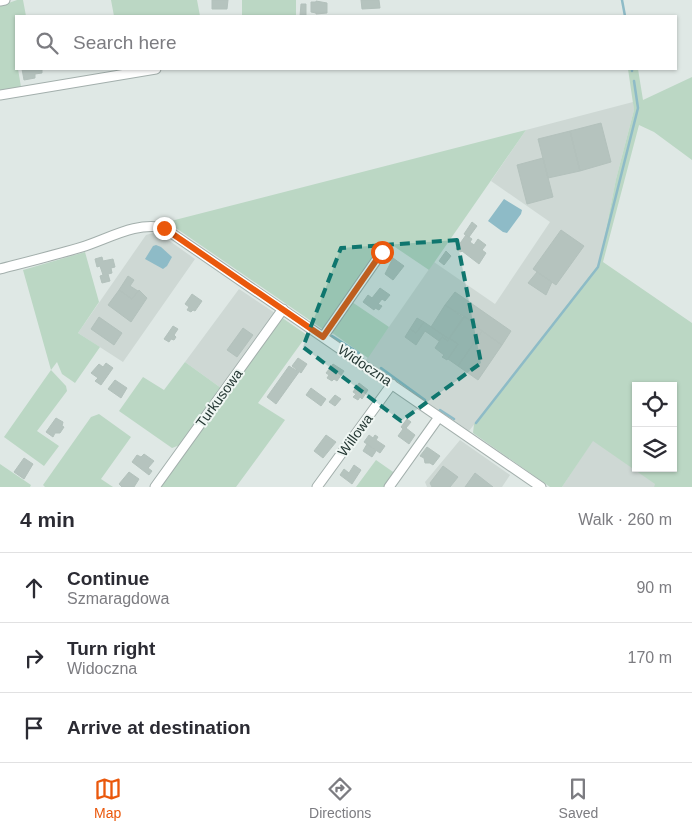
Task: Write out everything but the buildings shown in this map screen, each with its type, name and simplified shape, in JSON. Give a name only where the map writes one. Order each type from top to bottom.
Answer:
[{"type":"street","points":[[0,1],[4,0]]},
{"type":"street","points":[[0,95],[150,70]]},
{"type":"street","name":"Widoczna","points":[[0,269],[83,246],[140,227],[155,225],[164,228],[541,487]]},
{"type":"street","points":[[323,337],[382,252]]},
{"type":"street","name":"Turkusowa","points":[[155,487],[283,309]]},
{"type":"street","name":"Willowa","points":[[318,487],[392,384]]},
{"type":"street","points":[[390,487],[439,417]]},
{"type":"highlighted area","points":[[457,240],[481,363],[401,421],[303,347],[341,248]]},
{"type":"shaded area","points":[[633,102],[634,110],[616,179],[600,260],[469,431],[366,360],[434,262],[495,304],[550,222],[491,181],[526,130]]},
{"type":"shaded area","points":[[157,232],[195,259],[123,362],[78,333],[146,235]]},
{"type":"shaded area","points":[[239,289],[275,313],[221,388],[185,362]]},
{"type":"shaded area","points":[[460,440],[510,475],[502,487],[427,487],[425,482]]},
{"type":"shaded area","points":[[593,440],[632,467],[632,472],[639,472],[656,484],[654,487],[562,487]]},
{"type":"green space","points":[[17,0],[23,0],[26,15],[15,15],[15,70],[18,70],[21,87],[0,91],[0,6]]},
{"type":"green space","points":[[111,0],[197,0],[200,15],[114,15]]},
{"type":"green space","points":[[242,0],[296,0],[296,15],[242,15]]},
{"type":"green space","points":[[628,70],[638,70],[643,100],[692,77],[692,160],[654,132],[639,125],[603,262],[692,323],[692,487],[654,487],[655,484],[638,472],[677,472],[677,382],[632,382],[632,468],[593,441],[562,487],[550,487],[473,433],[474,424],[600,260],[616,179],[634,110]]},
{"type":"green space","points":[[526,130],[429,270],[386,241],[324,330],[167,222]]},
{"type":"green space","points":[[85,252],[99,302],[78,333],[100,347],[75,383],[62,374],[57,362],[51,370],[23,270]]},
{"type":"green space","points":[[352,302],[389,327],[368,358],[331,332]]},
{"type":"green space","points":[[281,317],[307,335],[258,403],[285,420],[236,487],[159,487]]},
{"type":"green space","points":[[185,362],[221,388],[180,445],[172,448],[119,411],[143,377],[164,390]]},
{"type":"green space","points":[[51,370],[66,386],[67,391],[37,431],[59,446],[44,466],[4,437]]},
{"type":"green space","points":[[99,414],[131,437],[101,479],[113,487],[45,487],[43,485],[91,417]]},
{"type":"green space","points":[[376,460],[396,474],[387,487],[356,487]]},
{"type":"green space","points":[[0,464],[31,485],[30,487],[0,487]]},
{"type":"water","points":[[504,199],[522,210],[507,233],[488,221]]},
{"type":"water","points":[[156,245],[172,257],[163,269],[145,259],[153,246]]},
{"type":"waterway","points":[[622,0],[625,15]]},
{"type":"waterway","points":[[476,423],[598,267],[638,108],[634,81]]},
{"type":"waterway","points":[[332,336],[359,353]]},
{"type":"waterway","points":[[381,368],[425,400]]},
{"type":"waterway","points":[[440,410],[454,419]]},
{"type":"route","points":[[164,228],[323,337],[382,252]]}]
